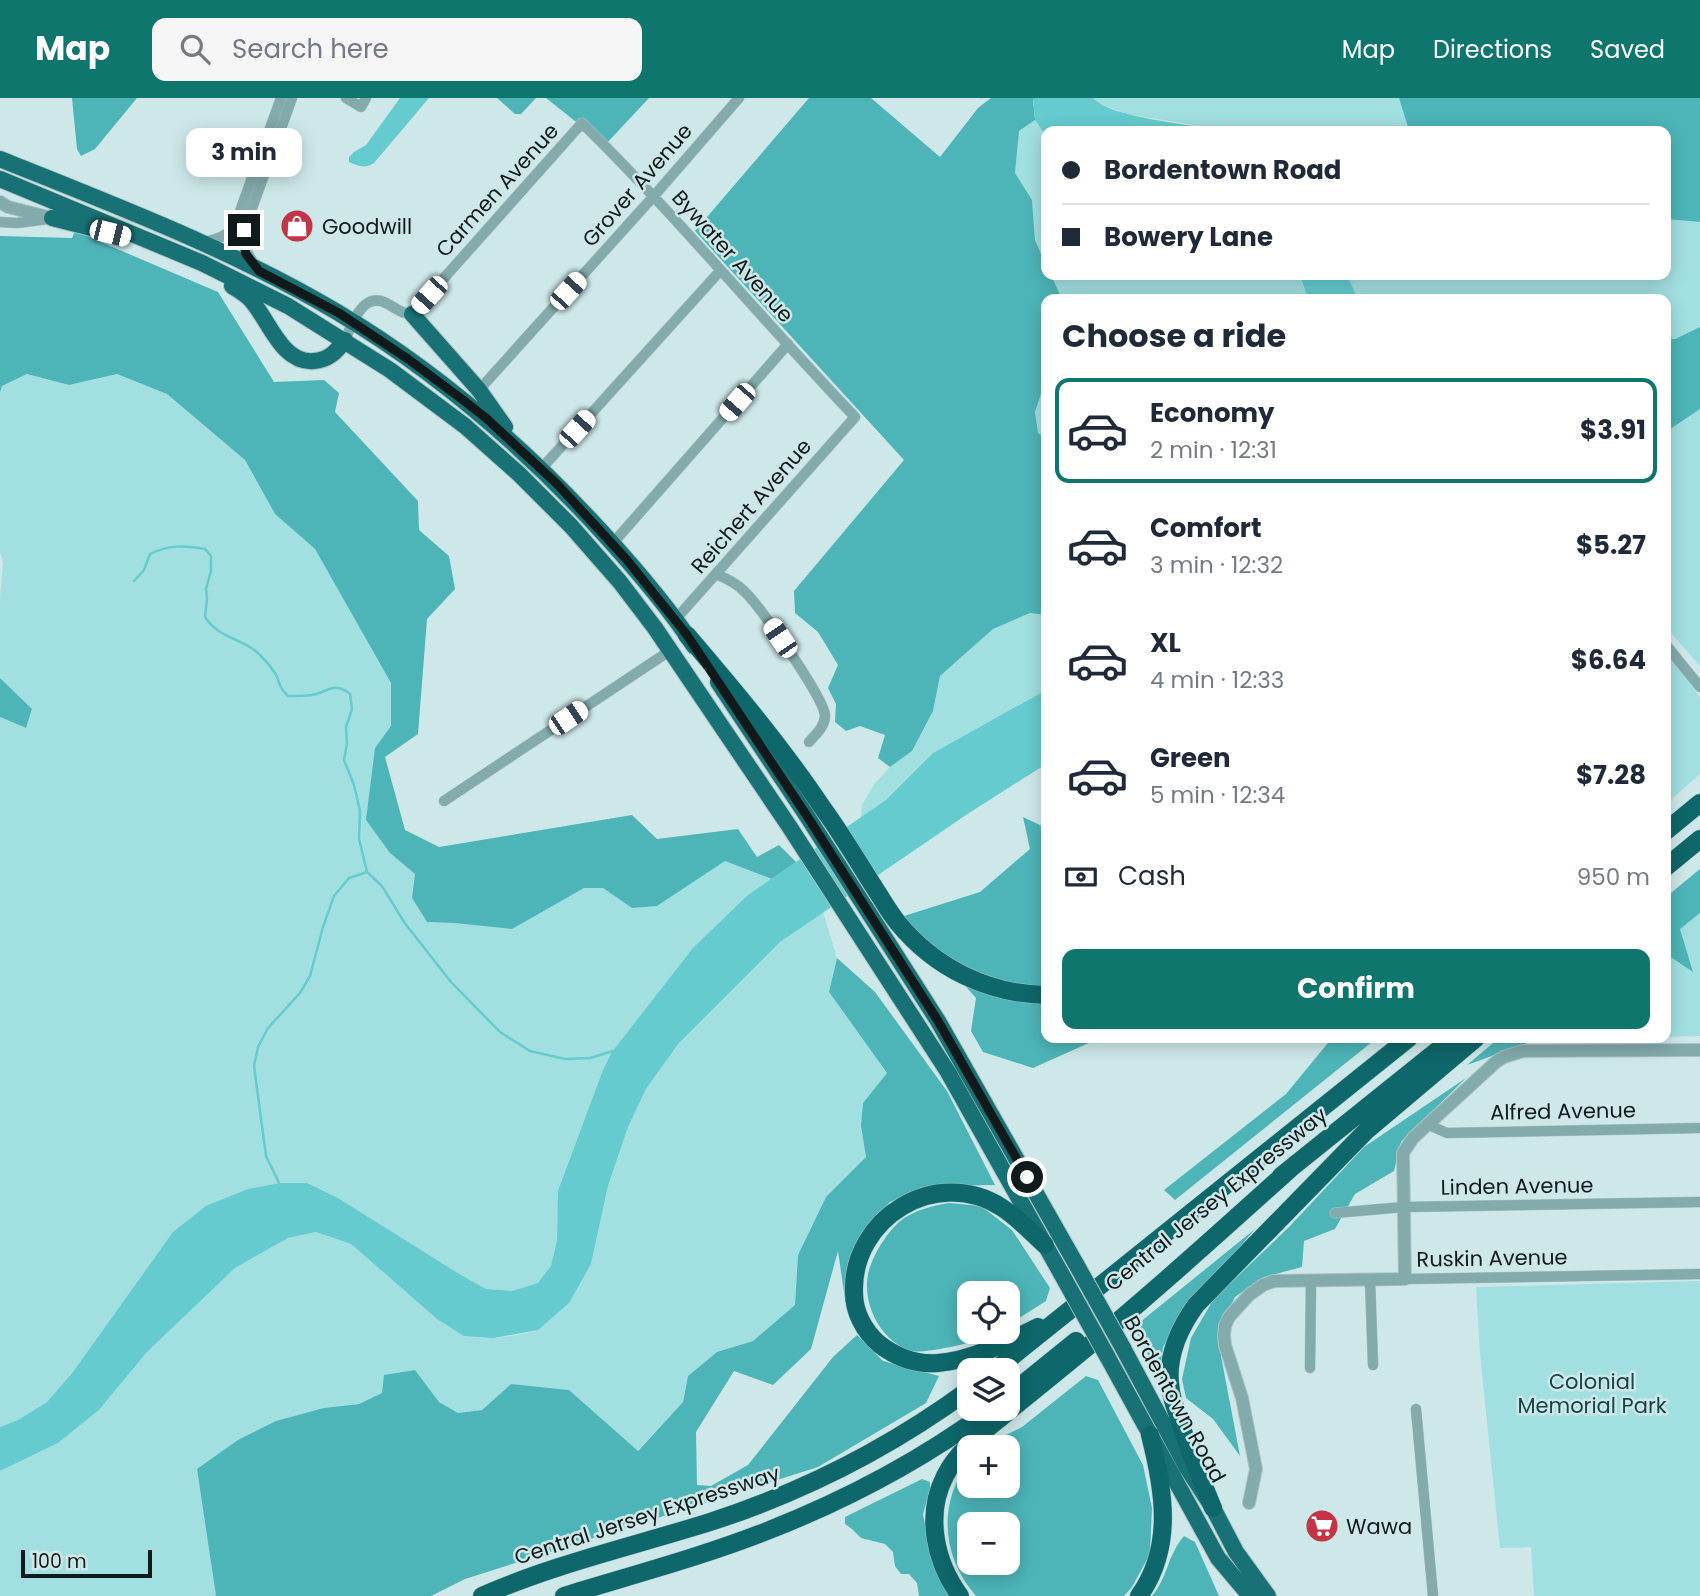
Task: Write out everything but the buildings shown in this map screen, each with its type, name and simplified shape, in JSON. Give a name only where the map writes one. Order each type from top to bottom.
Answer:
[{"type":"highway","points":[[0,159],[202,243],[316,300],[408,359],[486,418],[541,469],[613,543],[779,747],[815,811],[898,923],[923,950],[975,981],[1013,992],[1041,995]]},
{"type":"highway","points":[[0,179],[202,263],[249,298],[278,339],[296,358],[304,361],[323,360],[338,350],[345,340]]},
{"type":"highway","points":[[52,219],[157,244]]},
{"type":"highway","name":"Bordentown Road","points":[[202,263],[288,306],[345,340],[466,426],[554,509],[636,602],[789,825],[948,1072],[1218,1558],[1250,1596]]},
{"type":"highway","points":[[412,314],[479,390],[523,452]]},
{"type":"highway","points":[[1671,825],[1697,806]]},
{"type":"highway","name":"Bordentown Road","points":[[815,811],[858,894],[955,1050],[1123,1348],[1187,1468],[1213,1508],[1235,1550],[1268,1596]]},
{"type":"highway","points":[[1671,863],[1700,839]]},
{"type":"highway","name":"Central Jersey Expressway","points":[[1010,1358],[1403,1043]]},
{"type":"highway","name":"Central Jersey Expressway","points":[[1020,1386],[1447,1043]]},
{"type":"highway","points":[[1213,1508],[1192,1457],[1171,1392],[1170,1364],[1173,1348],[1186,1318],[1367,1130],[1470,1043]]},
{"type":"highway","points":[[960,1596],[944,1569],[937,1546],[934,1521],[941,1485],[960,1452],[1107,1330],[1290,1169]]},
{"type":"highway","points":[[1045,1245],[1018,1219],[988,1200],[967,1194],[946,1193],[917,1199],[890,1214],[864,1245],[855,1272],[856,1309],[867,1331],[886,1349],[911,1361],[926,1363],[973,1356],[1008,1342],[1069,1311]]},
{"type":"highway","name":"Central Jersey Expressway","points":[[482,1596],[531,1577],[712,1521],[800,1488],[885,1445],[957,1398]]},
{"type":"highway","points":[[564,1596],[720,1548],[811,1513],[899,1469],[973,1421]]},
{"type":"highway","points":[[1139,1596],[1153,1574],[1162,1540],[1163,1521],[1157,1465],[1150,1435]]},
{"type":"street","points":[[202,243],[226,234],[235,225],[281,98]]},
{"type":"street","points":[[259,271],[246,254],[244,230],[292,98]]},
{"type":"street","points":[[346,98],[361,107],[366,98]]},
{"type":"street","name":"Grover Avenue","points":[[479,390],[739,98]]},
{"type":"street","name":"Bywater Avenue","points":[[582,123],[639,180],[855,416]]},
{"type":"street","name":"Carmen Avenue","points":[[412,314],[582,123]]},
{"type":"street","points":[[0,202],[8,207],[52,219]]},
{"type":"street","points":[[0,222],[52,219]]},
{"type":"street","points":[[541,469],[720,271]]},
{"type":"street","points":[[345,340],[361,308],[367,302],[385,302],[399,312],[412,314]]},
{"type":"street","points":[[613,543],[788,344]]},
{"type":"street","name":"Reichert Avenue","points":[[676,620],[855,416]]},
{"type":"street","points":[[716,574],[732,581],[755,603],[824,709],[825,719],[820,730],[809,742]]},
{"type":"street","points":[[444,801],[671,650]]},
{"type":"street","points":[[1671,652],[1700,687]]},
{"type":"street","points":[[1405,1279],[1403,1153],[1413,1138],[1496,1062],[1523,1051],[1700,1051]]},
{"type":"street","name":"Alfred Avenue","points":[[1429,1125],[1447,1133],[1700,1128]]},
{"type":"street","name":"Linden Avenue","points":[[1335,1213],[1404,1207],[1700,1202]]},
{"type":"street","name":"Ruskin Avenue","points":[[1249,1503],[1256,1469],[1242,1398],[1223,1335],[1229,1317],[1249,1295],[1263,1285],[1284,1280],[1700,1274]]},
{"type":"street","points":[[1370,1279],[1373,1365]]},
{"type":"street","points":[[1310,1368],[1311,1280]]},
{"type":"street","points":[[1416,1409],[1433,1596]]},
{"type":"green space","points":[[1093,98],[1399,98],[1408,126],[1200,126],[1127,114],[1097,103]]},
{"type":"green space","points":[[1035,120],[1041,129],[1041,254],[1035,240],[1032,200],[1015,173],[1019,131]]},
{"type":"green space","points":[[1671,219],[1700,222],[1700,327],[1675,339],[1671,339],[1671,294],[1356,294],[1349,280],[1671,280]]},
{"type":"green space","points":[[1053,280],[1302,280],[1306,294],[1060,294]]},
{"type":"green space","points":[[27,374],[69,385],[117,374],[167,394],[245,460],[275,514],[315,549],[391,683],[391,726],[375,748],[390,853],[415,874],[412,898],[427,922],[455,923],[564,898],[584,888],[603,888],[632,908],[657,906],[725,861],[772,879],[748,895],[558,1191],[557,1240],[551,1267],[538,1283],[512,1291],[486,1289],[338,1198],[307,1183],[73,1372],[47,1402],[18,1420],[0,1427],[0,717],[26,728],[32,710],[0,678],[3,563],[0,552],[0,392],[2,386]]},
{"type":"green space","points":[[1041,394],[1041,436],[1038,434],[1035,412]]},
{"type":"green space","points":[[1700,409],[1700,666],[1671,633],[1671,429]]},
{"type":"green space","points":[[1030,613],[1041,614],[1041,693],[933,753],[886,800],[861,818],[862,805],[875,783],[890,767],[912,751],[933,711],[940,676],[993,629]]},
{"type":"green space","points":[[1671,659],[1700,697],[1700,774],[1671,800]]},
{"type":"green space","points":[[823,912],[837,958],[829,992],[887,1073],[863,1103],[861,1126],[866,1157],[826,1197],[798,1255],[795,1305],[753,1341],[717,1352],[688,1376],[683,1402],[637,1451],[569,1390],[511,1384],[482,1410],[458,1413],[439,1402],[415,1370],[385,1375],[382,1393],[359,1404],[324,1408],[197,1469],[216,1596],[0,1596],[0,1471],[58,1443],[99,1410],[147,1352],[235,1268],[288,1238],[316,1232],[351,1244],[437,1319],[494,1338],[538,1330],[591,1264],[608,1186],[628,1127],[646,1089],[679,1043],[780,942]]},
{"type":"green space","points":[[1700,913],[1700,1036],[1671,1037],[1671,957],[1692,971],[1680,928]]},
{"type":"green space","name":"Colonial Memorial Park","points":[[1700,1281],[1700,1596],[1534,1596],[1531,1547],[1500,1548],[1480,1354],[1476,1287]]},
{"type":"shaded area","points":[[72,98],[137,98],[95,149],[81,156],[77,149]]},
{"type":"shaded area","points":[[400,98],[429,98],[374,163],[358,166],[349,162],[349,157],[366,145]]},
{"type":"shaded area","points":[[497,98],[536,98],[521,114],[515,114]]},
{"type":"shaded area","points":[[546,98],[649,98],[605,145]]},
{"type":"shaded area","points":[[809,98],[871,98],[940,157],[978,108],[991,98],[1033,98],[1035,120],[1019,131],[1015,173],[1032,200],[1035,240],[1041,254],[1041,280],[1053,280],[1060,294],[1041,294],[1041,394],[1035,412],[1038,433],[1041,435],[1041,614],[1030,613],[993,629],[940,676],[933,711],[912,751],[890,767],[878,758],[885,735],[860,726],[846,731],[835,722],[836,704],[828,688],[838,665],[818,632],[795,613],[794,591],[904,460],[695,231]]},
{"type":"shaded area","points":[[1033,98],[1093,98],[1117,111],[1193,126],[1041,126],[1041,129],[1035,120]]},
{"type":"shaded area","points":[[1399,98],[1700,98],[1700,222],[1671,219],[1671,126],[1408,126]]},
{"type":"shaded area","points":[[75,231],[218,292],[274,382],[324,380],[339,393],[335,412],[418,501],[419,530],[449,556],[455,589],[427,619],[418,734],[385,757],[405,830],[439,847],[632,815],[657,839],[738,829],[757,857],[779,845],[796,862],[772,879],[725,861],[657,906],[632,908],[603,888],[584,888],[512,929],[427,922],[412,898],[415,874],[390,853],[366,820],[375,748],[391,726],[391,683],[315,549],[275,514],[245,460],[167,394],[117,374],[69,385],[27,374],[2,386],[0,392],[0,236],[72,238]]},
{"type":"shaded area","points":[[1302,280],[1349,280],[1356,294],[1306,294]]},
{"type":"shaded area","points":[[1700,327],[1700,409],[1671,429],[1671,339]]},
{"type":"shaded area","points":[[0,678],[32,709],[26,728],[0,717]]},
{"type":"shaded area","points":[[1041,693],[1041,767],[780,942],[679,1043],[646,1089],[628,1127],[608,1186],[591,1264],[569,1303],[538,1330],[494,1338],[464,1336],[437,1319],[351,1244],[316,1232],[288,1238],[235,1268],[147,1352],[99,1410],[58,1443],[0,1471],[0,1427],[18,1420],[47,1402],[73,1372],[173,1232],[206,1206],[248,1189],[280,1183],[307,1183],[338,1198],[486,1289],[512,1291],[538,1283],[551,1266],[557,1240],[558,1191],[612,1052],[693,948],[748,895],[886,800],[933,753]]},
{"type":"shaded area","points":[[1023,817],[1041,826],[1041,1043],[1089,1043],[1033,1068],[983,1052],[971,1031],[976,998],[904,916],[980,892],[1030,849]]},
{"type":"shaded area","points":[[1700,869],[1700,913],[1680,929],[1693,972],[1671,957],[1671,893]]},
{"type":"shaded area","points":[[837,958],[875,992],[947,1091],[995,1185],[932,1186],[890,1202],[864,1230],[850,1265],[845,1299],[838,1251],[811,1349],[773,1385],[734,1371],[696,1432],[697,1485],[711,1486],[748,1465],[833,1357],[857,1335],[883,1361],[939,1376],[926,1403],[818,1467],[465,1579],[431,1596],[216,1596],[197,1469],[238,1440],[276,1421],[324,1408],[359,1404],[382,1393],[384,1375],[415,1370],[439,1402],[458,1413],[482,1410],[511,1384],[569,1390],[638,1451],[683,1402],[688,1376],[717,1352],[753,1341],[795,1305],[798,1255],[826,1197],[866,1157],[861,1126],[863,1103],[887,1073],[829,992]]},
{"type":"shaded area","points":[[1328,1043],[1371,1043],[1175,1200],[1164,1190],[1286,1094]]},
{"type":"shaded area","points":[[1493,1043],[1527,1043],[1467,1065]]},
{"type":"shaded area","points":[[1466,1078],[1401,1142],[1394,1171],[1355,1194],[1335,1229],[1304,1241],[1302,1267],[1264,1277],[1235,1297],[1221,1326],[1221,1356],[1240,1456],[1213,1419],[1186,1398],[1182,1379],[1191,1338],[1213,1300],[1290,1226],[1364,1147]]},
{"type":"shaded area","points":[[949,1203],[981,1206],[1012,1230],[1050,1288],[1046,1301],[1020,1317],[1020,1281],[957,1281],[957,1344],[962,1344],[911,1351],[890,1338],[874,1317],[867,1292],[867,1279],[875,1255],[899,1222],[911,1214]]},
{"type":"shaded area","points":[[1255,1229],[1186,1311],[1163,1347],[1159,1377],[1134,1327]]},
{"type":"shaded area","points":[[1086,1376],[1098,1380],[1143,1465],[1152,1508],[1150,1554],[1124,1596],[976,1596],[962,1575],[1020,1575],[1020,1512],[957,1512],[957,1567],[950,1548],[948,1513],[957,1483],[957,1498],[1020,1498],[1020,1435],[1006,1435],[1022,1427]]},
{"type":"shaded area","points":[[922,1479],[930,1482],[923,1514],[930,1550],[952,1596],[919,1596],[917,1583],[909,1574],[901,1574],[895,1566],[893,1552],[885,1544],[861,1538],[845,1524],[845,1517]]},
{"type":"shaded area","points":[[1184,1536],[1195,1542],[1219,1596],[1152,1596]]},
{"type":"waterway","points":[[134,581],[144,570],[150,554],[177,547],[205,549],[211,556],[205,617],[211,625],[254,649],[274,671],[288,696],[312,695],[331,688],[340,688],[350,694],[352,709],[346,727],[344,760],[360,811],[359,839],[367,872]]},
{"type":"waterway","points":[[367,872],[382,886],[404,922],[451,982],[500,1032],[530,1051],[565,1059],[590,1058],[613,1051]]},
{"type":"waterway","points":[[280,1185],[266,1156],[254,1066],[258,1047],[268,1028],[300,993],[310,976],[334,896],[349,878],[367,872]]},
{"type":"place","name":"Goodwill","points":[[297,226]]},
{"type":"place","name":"Wawa","points":[[1322,1526]]},
{"type":"route","points":[[244,230],[246,254],[259,271],[339,313],[463,400],[533,460],[613,543],[687,635],[807,816],[907,970],[1027,1177]]}]
